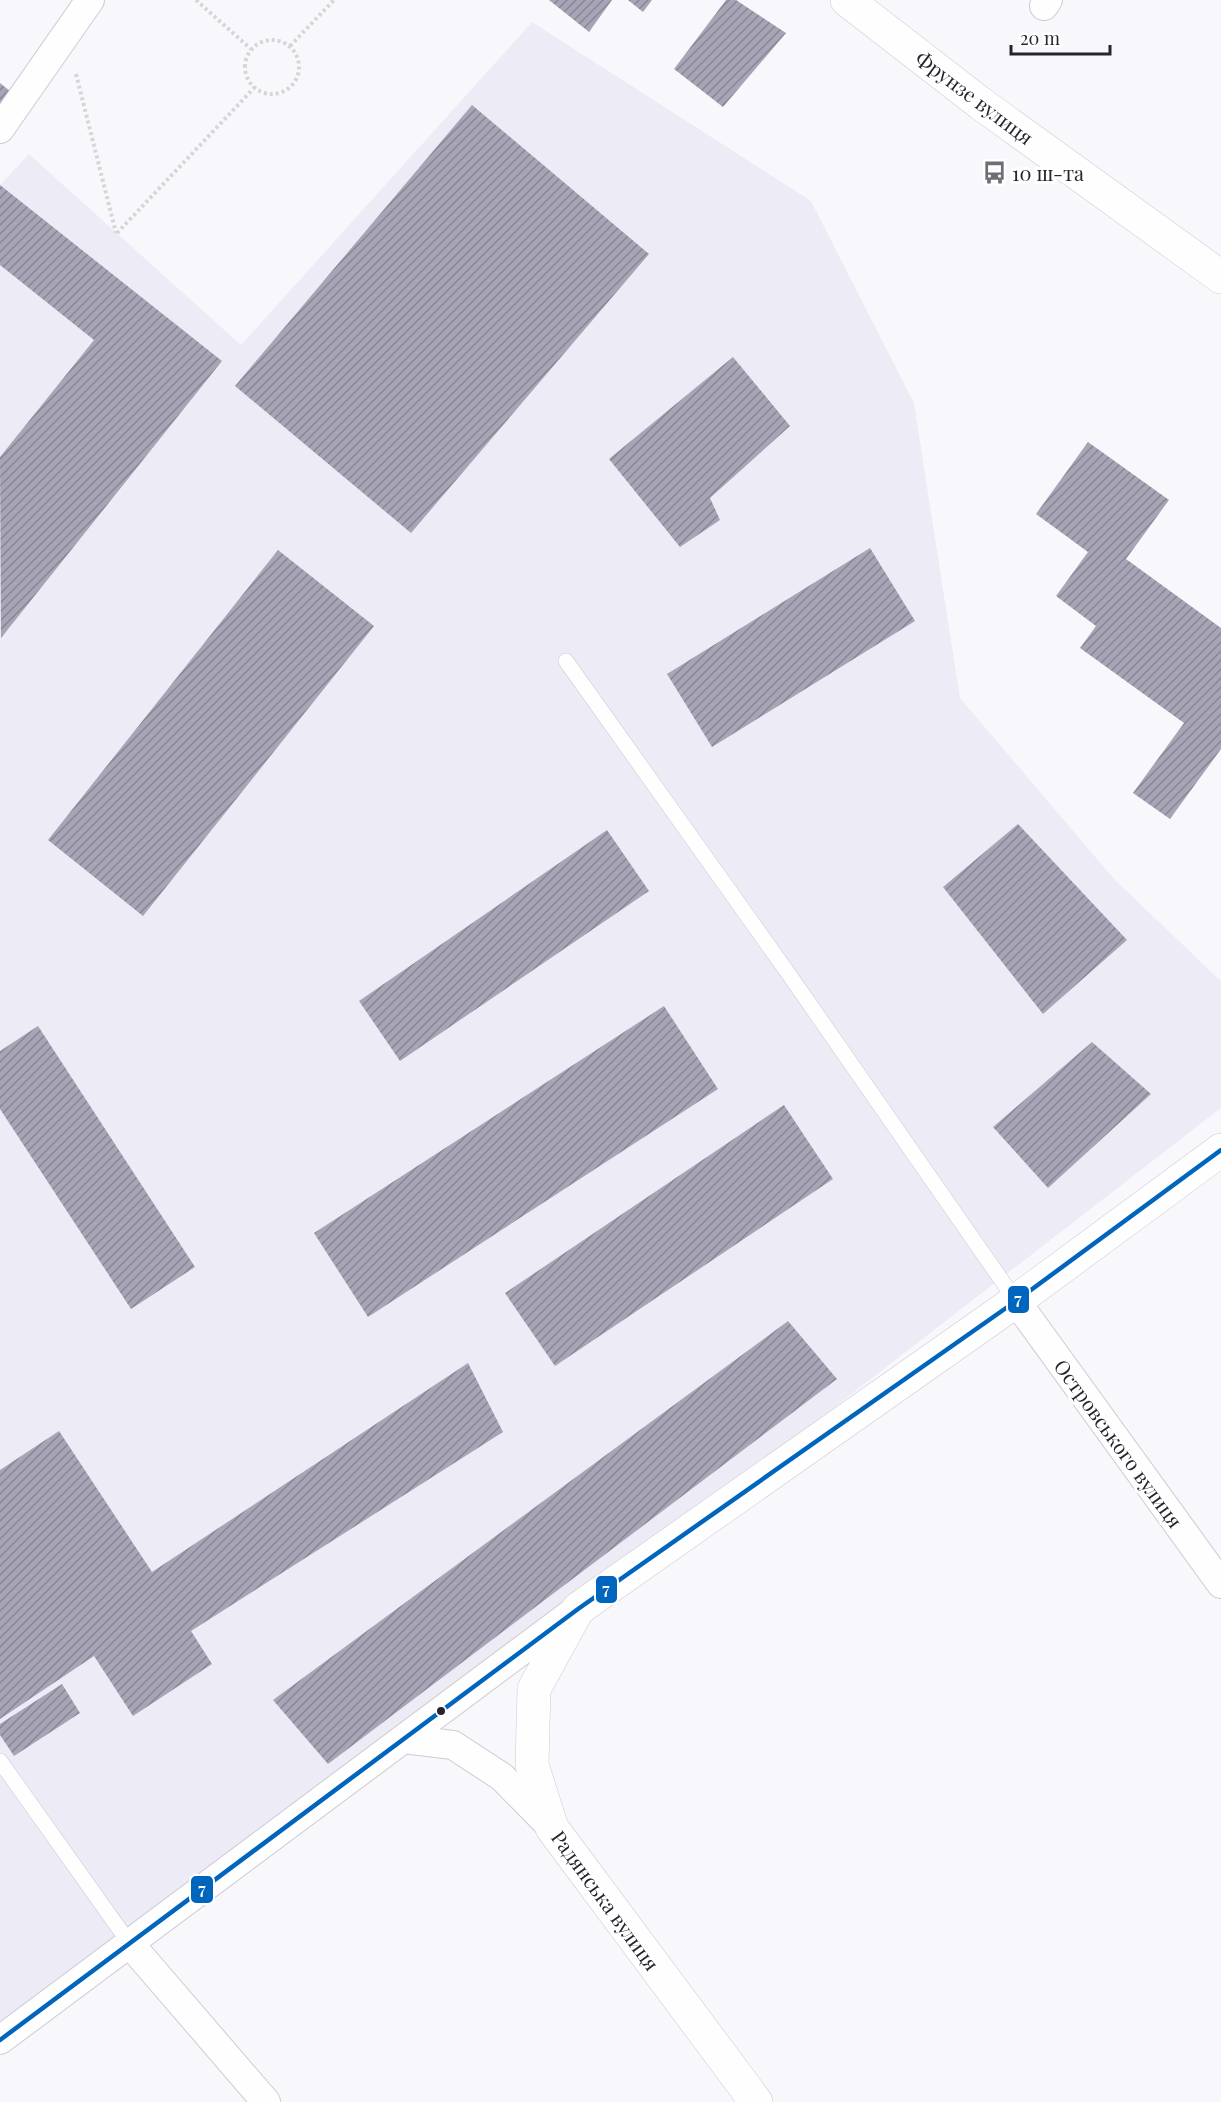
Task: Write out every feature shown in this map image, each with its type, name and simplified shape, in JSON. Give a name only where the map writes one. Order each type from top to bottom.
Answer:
[{"type":"main road","name":"Фрунзе вулиця","points":[[847,0],[980,103],[1221,277]]},
{"type":"main road","points":[[578,1609],[1016,1301],[1221,1150]]},
{"type":"main road","name":"Радянська вулиця","points":[[578,1609],[534,1689],[532,1765],[552,1828],[756,2102]]},
{"type":"street","points":[[0,129],[90,0]]},
{"type":"street","name":"Островського вулиця","points":[[1016,1301],[1221,1584]]},
{"type":"street","points":[[0,2040],[578,1609]]},
{"type":"street","points":[[403,1739],[453,1745],[502,1777],[552,1828]]},
{"type":"street","points":[[130,1944],[266,2102]]},
{"type":"lane","points":[[566,661],[788,973],[1016,1301]]},
{"type":"lane","points":[[0,1761],[130,1944]]},
{"type":"path","points":[[196,0],[251,49]]},
{"type":"path","points":[[290,46],[334,0]]},
{"type":"path","points":[[266,40],[282,42],[290,46],[296,53],[298,71],[289,87],[281,92],[272,93],[263,92],[255,87],[246,73],[245,64],[251,49],[266,40]]},
{"type":"path","points":[[75,73],[117,233],[255,87]]},
{"type":"shaded area","points":[[532,22],[811,201],[914,403],[960,698],[1115,880],[1221,981],[1221,1108],[0,2053],[0,185],[29,154],[241,345]]},
{"type":"building","points":[[549,0],[612,0],[589,32]]},
{"type":"building","points":[[628,0],[652,0],[643,12]]},
{"type":"building","points":[[726,0],[736,0],[786,33],[723,107],[674,69]]},
{"type":"building","points":[[0,83],[15,95],[0,114]]},
{"type":"building","points":[[472,105],[649,254],[411,533],[235,386]]},
{"type":"building","points":[[0,185],[222,361],[1,638],[0,457],[94,340],[0,265]]},
{"type":"building","points":[[733,357],[790,426],[710,498],[720,520],[680,547],[609,459]]},
{"type":"building","points":[[1088,442],[1169,500],[1126,559],[1221,628],[1221,749],[1170,819],[1133,793],[1184,723],[1080,648],[1096,626],[1056,596],[1088,552],[1036,514]]},
{"type":"building","points":[[870,548],[915,621],[712,747],[667,674]]},
{"type":"building","points":[[278,550],[374,626],[143,916],[48,840]]},
{"type":"building","points":[[1018,824],[1127,940],[1043,1014],[943,887]]},
{"type":"building","points":[[607,830],[649,891],[400,1061],[359,1001]]},
{"type":"building","points":[[664,1006],[718,1089],[368,1317],[314,1233]]},
{"type":"building","points":[[38,1026],[195,1267],[131,1309],[0,1109],[0,1051]]},
{"type":"building","points":[[1092,1042],[1151,1094],[1048,1188],[993,1127]]},
{"type":"building","points":[[784,1105],[833,1179],[555,1366],[505,1293]]},
{"type":"building","points":[[788,1321],[837,1379],[328,1764],[273,1700]]},
{"type":"building","points":[[468,1363],[503,1432],[191,1631],[212,1664],[133,1716],[94,1656],[0,1719],[0,1470],[59,1431],[152,1572]]},
{"type":"building","points":[[62,1684],[80,1713],[14,1756],[0,1735],[0,1724]]},
{"type":"transit line","name":"7","points":[[0,2040],[578,1609],[1016,1301],[1221,1150]]},
{"type":"place","name":"10 ш-та","points":[[994,172]]}]
